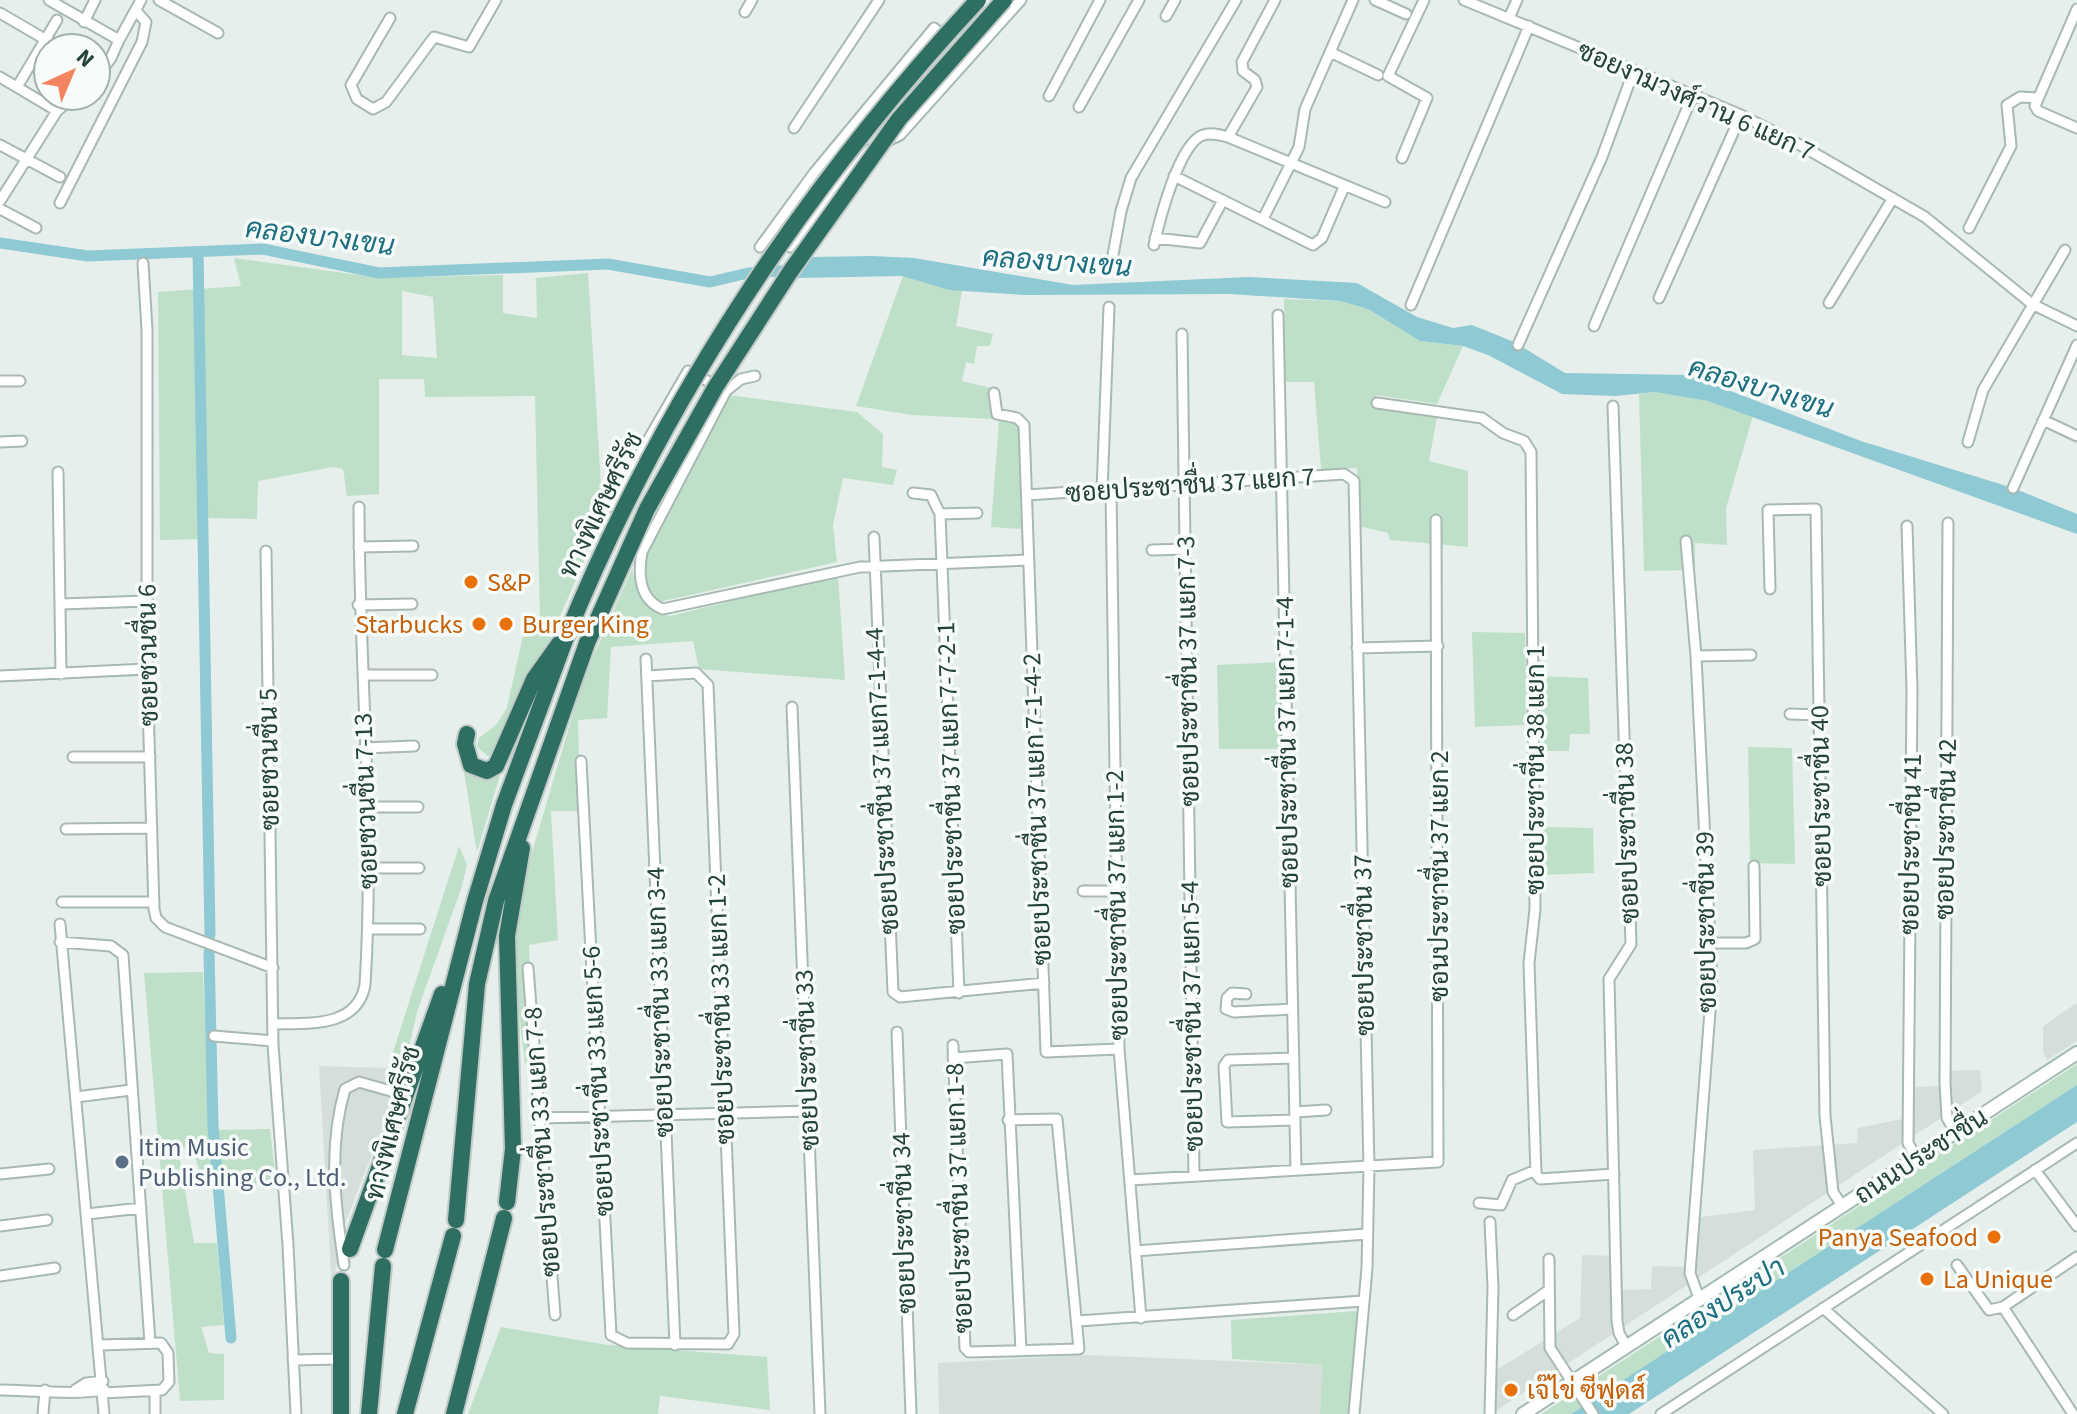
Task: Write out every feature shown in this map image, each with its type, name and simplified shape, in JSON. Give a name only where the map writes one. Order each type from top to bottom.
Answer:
[{"type":"highway","name":"ทางพิเศษศรีรัช","points":[[369,1414],[384,1258],[475,901],[504,805],[567,634],[622,510],[683,398],[766,263],[915,67],[978,0]]},
{"type":"highway","name":"ทางพิเศษศรีรัช","points":[[405,1414],[455,1228],[477,984],[496,901],[587,643],[647,509],[715,388],[790,272],[899,119],[1004,0]]},
{"type":"highway","points":[[467,734],[465,744],[471,765],[487,771],[496,766],[534,679],[548,655],[567,634]]},
{"type":"highway","points":[[454,1414],[506,1210],[513,1149],[507,936],[531,795]]},
{"type":"highway","points":[[341,1414],[345,1265],[475,901]]},
{"type":"main road","name":"ถนนประชาชื่น","points":[[1523,1414],[2077,1053]]},
{"type":"street","points":[[49,0],[119,40]]},
{"type":"street","points":[[84,22],[95,0]]},
{"type":"street","points":[[112,56],[141,0]]},
{"type":"street","points":[[159,0],[218,33]]},
{"type":"street","points":[[390,18],[351,85],[357,99],[373,109],[386,102],[434,37],[469,47],[496,0]]},
{"type":"street","points":[[745,12],[752,0]]},
{"type":"street","points":[[794,128],[879,0]]},
{"type":"street","points":[[790,247],[870,148],[900,135],[1021,0]]},
{"type":"street","points":[[1049,96],[1100,0]]},
{"type":"street","points":[[1079,107],[1139,0]]},
{"type":"street","points":[[1166,16],[1175,0]]},
{"type":"street","points":[[1111,266],[1121,211],[1131,178],[1236,0]]},
{"type":"street","points":[[1228,137],[1257,87],[1255,80],[1241,68],[1275,0]]},
{"type":"street","points":[[1263,219],[1303,137],[1305,109],[1353,0]]},
{"type":"street","points":[[1375,0],[1406,14]]},
{"type":"street","points":[[1402,158],[1427,98],[1388,76],[1424,0]]},
{"type":"street","name":"ซอยงามวงศ์วาน 6 แยก 7","points":[[1464,0],[1741,115],[1893,198],[1947,233],[2032,304],[2077,326]]},
{"type":"street","points":[[1509,18],[1517,0]]},
{"type":"street","points":[[2077,9],[2035,106],[2038,111],[2077,128]]},
{"type":"street","points":[[60,203],[142,42],[146,22],[137,12]]},
{"type":"street","points":[[0,13],[33,32]]},
{"type":"street","points":[[49,32],[57,20]]},
{"type":"street","points":[[1411,305],[1529,26]]},
{"type":"street","points":[[760,247],[814,173],[934,28],[970,55]]},
{"type":"street","points":[[1330,52],[1378,75]]},
{"type":"street","points":[[17,87],[32,61]]},
{"type":"street","points":[[1518,345],[1602,157],[1634,70]]},
{"type":"street","points":[[0,77],[32,96]]},
{"type":"street","points":[[1594,326],[1693,95]]},
{"type":"street","points":[[1969,228],[2011,146],[2007,105],[2020,97],[2038,98]]},
{"type":"street","points":[[0,201],[56,112]]},
{"type":"street","points":[[1659,298],[1741,115]]},
{"type":"street","points":[[1223,200],[1200,243],[1154,242],[1174,176],[1197,138],[1213,134],[1228,137],[1385,202]]},
{"type":"street","points":[[0,145],[60,177]]},
{"type":"street","points":[[1174,176],[1263,219],[1281,232],[1313,245],[1322,238],[1344,187]]},
{"type":"street","points":[[1829,303],[1893,198]]},
{"type":"street","points":[[0,209],[36,228]]},
{"type":"street","points":[[1968,442],[1983,390],[2065,250]]},
{"type":"street","name":"ซอยชวนชื่น 6","points":[[143,263],[147,669],[154,902]]},
{"type":"street","name":"ซอยประชาชื่น 37 แยก 1-2","points":[[1109,307],[1106,491],[1119,1049],[1141,1318]]},
{"type":"street","name":"ซอยประชาชื่น 37 แยก 7-1-4","points":[[1278,315],[1296,1169]]},
{"type":"street","name":"ซอยประชาชื่น 37 แยก 7-3","points":[[1182,334],[1190,857]]},
{"type":"street","points":[[2013,488],[2077,345]]},
{"type":"street","points":[[610,506],[688,371],[726,391]]},
{"type":"street","points":[[755,376],[741,379],[726,391],[642,552],[639,572],[648,599],[663,609],[829,571],[875,566],[1028,560]]},
{"type":"street","points":[[0,381],[20,381]]},
{"type":"street","name":"ซอยประชาชื่น 37 แยก 7-1-4-2","points":[[994,393],[997,414],[1017,418],[1024,425],[1046,1052],[1119,1049]]},
{"type":"street","name":"ซอยประชาชื่น 38 แยก 1","points":[[1377,403],[1482,418],[1503,433],[1524,441],[1531,452],[1535,909],[1529,963],[1536,1170]]},
{"type":"street","name":"ซอยประชาชื่น 38","points":[[1613,406],[1631,944],[1609,979],[1617,1321],[1626,1346]]},
{"type":"street","points":[[2043,420],[2077,436]]},
{"type":"street","points":[[0,442],[22,441]]},
{"type":"street","points":[[58,472],[61,674]]},
{"type":"street","name":"ซอยประชาชื่น 37 แยก 7","points":[[1027,495],[1344,474],[1351,477]]},
{"type":"street","name":"ซอยประชาชื่น 37","points":[[1351,477],[1354,485],[1369,1167],[1354,1414]]},
{"type":"street","points":[[913,493],[931,495],[940,514],[977,513]]},
{"type":"street","name":"ซอยชวนชื่น 7-13","points":[[274,1024],[329,1021],[351,1010],[363,994],[369,929],[369,868],[358,605],[359,507]]},
{"type":"street","name":"ซอยประชาชื่น 40","points":[[1770,589],[1768,510],[1816,509],[1825,1116],[1833,1192],[1843,1207]]},
{"type":"street","name":"ซอยประชาชื่น 37 แยก 7-7-2-1","points":[[940,514],[959,993]]},
{"type":"street","name":"ซอนประชาชื่น 37 แยก 2","points":[[1369,1167],[1434,1165],[1440,1157],[1436,520]]},
{"type":"street","name":"ซอยประชาชื่น 42","points":[[1948,523],[1945,1083],[1947,1118],[1956,1133]]},
{"type":"street","name":"ซอยประชาชื่น 41","points":[[1907,526],[1912,690],[1908,1143],[1917,1159]]},
{"type":"street","name":"ซอยประชาชื่น 37 แยก7-1-4-4","points":[[874,537],[892,987],[895,995],[959,993]]},
{"type":"street","name":"ซอยประชาชื่น 39","points":[[1686,541],[1696,656],[1712,985],[1690,1273],[1700,1301]]},
{"type":"street","points":[[359,547],[413,546]]},
{"type":"street","points":[[1152,550],[1186,549]]},
{"type":"street","name":"ซอยชวนชื่น 5","points":[[266,551],[273,1041],[296,1414]]},
{"type":"street","points":[[61,604],[147,601]]},
{"type":"street","points":[[358,605],[412,604]]},
{"type":"street","points":[[1357,648],[1438,646]]},
{"type":"street","points":[[1696,656],[1751,655]]},
{"type":"street","name":"ซอยประชาชื่น 33 แยก 3-4","points":[[646,659],[675,1345]]},
{"type":"street","points":[[0,676],[147,669]]},
{"type":"street","name":"ซอยประชาชื่น 33 แยก 1-2","points":[[647,676],[696,673],[708,685],[734,1334],[728,1344],[675,1345]]},
{"type":"street","points":[[363,675],[432,675]]},
{"type":"street","name":"ซอยประชาชื่น 33","points":[[792,707],[820,1414]]},
{"type":"street","points":[[1790,714],[1820,715]]},
{"type":"street","points":[[364,748],[414,746]]},
{"type":"street","points":[[73,757],[150,757]]},
{"type":"street","name":"ซอยประชาชื่น 33 แยก 5-6","points":[[581,761],[611,1335],[627,1343],[675,1345]]},
{"type":"street","points":[[366,807],[418,807]]},
{"type":"street","points":[[66,829],[152,828]]},
{"type":"street","name":"ซอยประชาชื่น 37 แยก 5-4","points":[[1190,857],[1194,1176]]},
{"type":"street","points":[[1709,943],[1746,943],[1755,939],[1754,866]]},
{"type":"street","points":[[369,868],[419,868]]},
{"type":"street","points":[[1083,891],[1117,891]]},
{"type":"street","points":[[62,902],[154,902],[156,918],[165,927],[273,968]]},
{"type":"street","points":[[60,924],[104,1414]]},
{"type":"street","points":[[369,929],[420,929]]},
{"type":"street","points":[[60,942],[111,946],[123,955],[150,1343]]},
{"type":"street","name":"ซอยประชาชื่น 33 แยก 7-8","points":[[528,968],[555,1315]]},
{"type":"street","points":[[959,993],[1044,983]]},
{"type":"street","points":[[1246,994],[1232,993],[1227,998],[1226,1009],[1234,1012],[1292,1009]]},
{"type":"street","name":"ซอยประชาชื่น 34","points":[[897,1032],[911,1414]]},
{"type":"street","points":[[214,1036],[273,1041]]},
{"type":"street","name":"ซอยประชาชื่น 37 แยก 1-8","points":[[953,1045],[966,1351],[1021,1351]]},
{"type":"street","points":[[953,1058],[1007,1054],[1008,1120],[1021,1351],[1079,1349],[1057,1119],[1008,1120]]},
{"type":"street","points":[[1294,1058],[1228,1060],[1224,1066],[1227,1122],[1326,1110]]},
{"type":"street","points":[[345,1265],[334,1161],[337,1123],[345,1089],[359,1082],[405,1095]]},
{"type":"street","points":[[76,1097],[131,1090]]},
{"type":"street","points":[[540,1118],[809,1111]]},
{"type":"street","points":[[1661,1414],[2077,1143]]},
{"type":"street","points":[[1130,1180],[1369,1167]]},
{"type":"street","points":[[0,1174],[49,1169]]},
{"type":"street","points":[[1479,1203],[1501,1205],[1512,1180],[1536,1170],[1540,1179],[1614,1174]]},
{"type":"street","points":[[2035,1170],[2077,1226]]},
{"type":"street","points":[[87,1214],[141,1208]]},
{"type":"street","points":[[0,1226],[47,1220]]},
{"type":"street","points":[[1490,1222],[1493,1287],[1490,1414]]},
{"type":"street","points":[[1135,1251],[1367,1234]]},
{"type":"street","points":[[1957,1265],[1989,1310],[2003,1307],[2077,1257]]},
{"type":"street","points":[[1549,1259],[1550,1348],[1593,1414]]},
{"type":"street","points":[[0,1276],[55,1268]]},
{"type":"street","points":[[1513,1315],[1549,1290]]},
{"type":"street","points":[[1078,1321],[1363,1301]]},
{"type":"street","points":[[2003,1307],[2073,1414]]},
{"type":"street","points":[[1823,1308],[1943,1414]]},
{"type":"street","points":[[0,1390],[75,1390],[86,1383],[103,1388],[155,1391],[162,1390],[169,1382],[168,1353],[161,1343],[100,1345]]},
{"type":"street","points":[[293,1360],[342,1359]]},
{"type":"street","points":[[43,1414],[45,1390]]},
{"type":"street","points":[[155,1391],[155,1414]]},
{"type":"shaded area","points":[[2077,1003],[2077,1041],[2047,1060],[2043,1052],[2043,1026]]},
{"type":"shaded area","points":[[319,1066],[388,1068],[403,1075],[344,1226],[332,1289]]},
{"type":"shaded area","points":[[1980,1070],[1982,1091],[1491,1414],[1493,1372],[1580,1318],[1582,1255],[1620,1256],[1621,1290],[1651,1289],[1652,1266],[1688,1267],[1694,1218],[1755,1210],[1753,1150],[1857,1143],[1858,1128],[1902,1119],[1914,1087],[1939,1086],[1941,1071]]},
{"type":"shaded area","points":[[1087,1355],[1322,1365],[1320,1414],[939,1414],[938,1363]]},
{"type":"green space","points":[[234,258],[381,278],[503,275],[503,313],[537,318],[536,278],[588,273],[603,517],[502,750],[488,756],[477,747],[479,738],[498,723],[507,707],[526,623],[540,620],[535,396],[425,397],[424,379],[379,379],[379,494],[347,496],[343,469],[333,467],[258,481],[257,519],[206,518],[209,539],[160,540],[158,292],[241,286]],"holes":[[[402,291],[433,297],[437,358],[402,355]]]},
{"type":"green space","points":[[903,276],[949,290],[962,290],[956,326],[993,334],[990,346],[977,346],[974,364],[966,362],[962,381],[991,388],[993,419],[912,415],[856,406]]},
{"type":"green space","points":[[1284,299],[1340,301],[1368,309],[1420,341],[1463,346],[1437,404],[1376,395],[1374,407],[1437,417],[1429,461],[1468,471],[1468,547],[1390,540],[1388,533],[1359,526],[1357,468],[1321,469],[1314,382],[1285,382]]},
{"type":"green space","points":[[1655,392],[1708,401],[1753,416],[1726,508],[1727,545],[1695,543],[1695,570],[1644,571],[1639,394]]},
{"type":"green space","points":[[729,395],[857,412],[883,434],[882,467],[897,470],[893,485],[843,478],[833,525],[837,562],[659,602],[646,580],[646,553]]},
{"type":"green space","points":[[999,420],[1019,424],[1021,529],[991,527]]},
{"type":"green space","points":[[632,569],[646,605],[670,616],[838,575],[845,680],[699,669],[693,641],[611,647],[607,718],[578,720],[580,811],[551,811],[558,940],[529,945],[532,1063],[525,1063],[515,957],[520,893],[583,680]]},
{"type":"green space","points":[[1472,632],[1525,633],[1527,725],[1475,727]]},
{"type":"green space","points":[[1280,662],[1282,749],[1219,749],[1217,665]]},
{"type":"green space","points":[[1538,676],[1588,678],[1590,734],[1570,734],[1569,751],[1539,751]]},
{"type":"green space","points":[[1748,747],[1792,748],[1795,864],[1750,863]]},
{"type":"green space","points":[[462,760],[479,778],[500,775],[477,852]]},
{"type":"green space","points":[[1540,827],[1593,828],[1594,873],[1539,875]]},
{"type":"green space","points":[[459,846],[467,865],[462,886],[417,1012],[403,1075],[388,1068]]},
{"type":"green space","points":[[203,972],[209,1130],[270,1129],[276,1181],[205,1188],[192,1147],[178,1148],[194,1243],[217,1243],[224,1325],[201,1327],[209,1353],[224,1354],[224,1400],[180,1401],[144,973]]},
{"type":"green space","points":[[2077,1064],[2077,1085],[1571,1414],[1541,1414]]},
{"type":"green space","points":[[1356,1311],[1359,1314],[1350,1414],[1320,1414],[1322,1365],[1232,1359],[1231,1320]]},
{"type":"green space","points":[[501,1327],[608,1345],[767,1357],[770,1410],[660,1396],[658,1414],[468,1414]]},
{"type":"water","points":[[812,257],[914,258],[1073,285],[1249,277],[1357,283],[1417,317],[1453,328],[1472,325],[1514,342],[1565,373],[1689,375],[1861,441],[2013,488],[2077,514],[2077,534],[1708,401],[1655,392],[1615,396],[1562,394],[1488,355],[1463,346],[1420,341],[1368,309],[1340,301],[1229,294],[1025,295],[949,290],[902,276],[796,278]]},
{"type":"water","points":[[2077,1085],[2077,1122],[1629,1414],[1571,1414]]},
{"type":"waterway","name":"คลองบางเขน","points":[[0,243],[88,256],[263,249],[379,273],[608,264],[710,282],[748,273],[796,270]]},
{"type":"waterway","points":[[198,252],[210,935]]},
{"type":"waterway","points":[[209,952],[213,1126],[231,1338]]},
{"type":"place","name":"S&P","points":[[471,582]]},
{"type":"place","name":"Starbucks","points":[[479,624]]},
{"type":"place","name":"Burger King","points":[[506,624]]},
{"type":"place","name":"Itim Music Publishing Co., Ltd.","points":[[122,1162]]},
{"type":"place","name":"Panya Seafood","points":[[1994,1237]]},
{"type":"place","name":"La Unique","points":[[1927,1279]]},
{"type":"place","name":"เจ๊ไข่ ซีฟูดส์","points":[[1511,1390]]},
{"type":"water label","name":"คลองประปา","points":[[1723,1303]]}]
